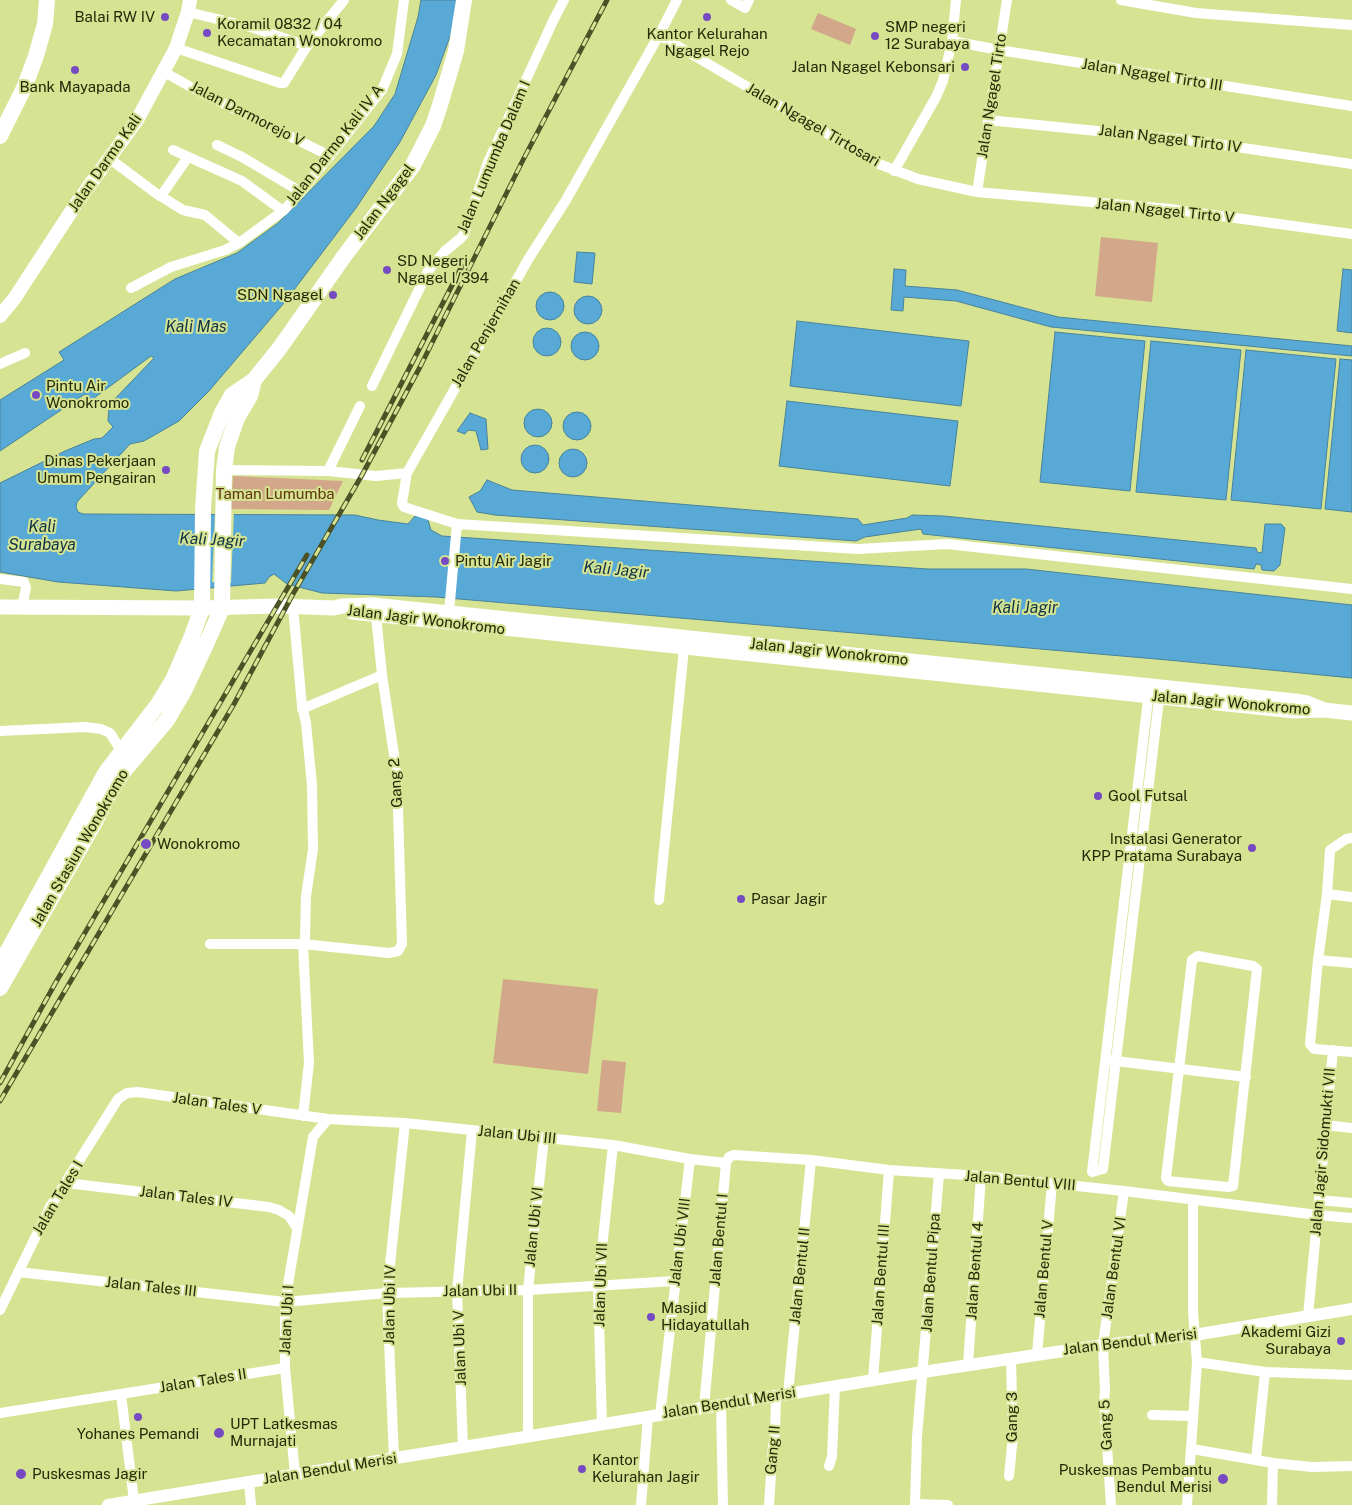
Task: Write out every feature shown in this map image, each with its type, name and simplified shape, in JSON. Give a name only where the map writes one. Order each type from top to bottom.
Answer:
[{"type":"highway","points":[[0,136],[36,56],[45,24],[47,0]]},
{"type":"highway","name":"Jalan Ngagel","points":[[202,608],[203,508],[207,451],[213,432],[232,395],[254,380],[279,349],[345,254],[412,167],[433,126],[456,51],[464,0]]},
{"type":"highway","points":[[0,116],[17,101]]},
{"type":"highway","name":"Jalan Ngagel","points":[[222,608],[224,470],[227,448],[237,418],[250,396],[254,380]]},
{"type":"highway","name":"Jalan Stasiun Wonokromo","points":[[0,965],[106,772],[160,703],[192,636],[202,608]]},
{"type":"highway","name":"Jalan Stasiun Wonokromo","points":[[0,988],[123,772],[156,735],[173,711],[222,608]]},
{"type":"main road","name":"Jalan Darmo Kali","points":[[0,316],[14,299],[76,204],[137,120],[176,48],[189,6]]},
{"type":"main road","name":"Jalan Jagir Wonokromo","points":[[0,607],[222,608],[278,606],[334,608],[373,605],[450,606],[522,626],[684,648],[984,674]]},
{"type":"main road","name":"Jalan Jagir Wonokromo","points":[[334,608],[376,616],[522,626],[1155,691],[1295,700],[1324,710],[1352,713]]},
{"type":"street","points":[[176,48],[280,83],[286,81],[307,46],[344,0]]},
{"type":"street","name":"Jalan Darmo Kali IV A","points":[[131,288],[172,267],[225,250],[239,243],[283,211],[301,192],[382,90],[397,54],[404,0]]},
{"type":"street","name":"Jalan Lumumba Dalam I","points":[[372,386],[428,271],[445,251],[464,234],[488,162],[564,0]]},
{"type":"street","name":"Jalan Penjernihan","points":[[407,473],[529,258],[566,200],[659,35],[676,0]]},
{"type":"street","points":[[731,0],[745,8],[749,0]]},
{"type":"street","points":[[894,171],[936,97],[943,81],[952,41],[956,0]]},
{"type":"street","name":"Jalan Ngagel Tirto","points":[[976,192],[1007,0]]},
{"type":"street","points":[[1120,0],[1196,14],[1352,25]]},
{"type":"street","points":[[189,6],[307,46]]},
{"type":"street","name":"Jalan Ngagel Tirtosari","points":[[659,35],[894,171],[918,179],[976,192]]},
{"type":"street","name":"Jalan Ngagel Tirto III","points":[[952,41],[1352,106]]},
{"type":"street","name":"Jalan Darmorejo V","points":[[164,72],[330,156]]},
{"type":"street","name":"Jalan Ngagel Tirto IV","points":[[988,120],[1196,141],[1352,164]]},
{"type":"street","points":[[217,145],[242,156],[301,192]]},
{"type":"street","points":[[173,150],[242,182],[283,211]]},
{"type":"street","points":[[161,196],[188,157]]},
{"type":"street","points":[[110,159],[161,196],[187,212],[205,215],[239,243]]},
{"type":"street","name":"Jalan Ngagel Tirto V","points":[[976,192],[1170,209],[1352,234]]},
{"type":"street","points":[[0,364],[25,353]]},
{"type":"street","points":[[328,471],[360,406]]},
{"type":"street","points":[[224,470],[328,471],[362,475],[407,473],[402,503],[404,507],[457,527],[858,549],[947,544],[1352,589]]},
{"type":"street","points":[[450,606],[457,527]]},
{"type":"street","points":[[0,578],[24,582],[26,588],[22,607]]},
{"type":"street","points":[[293,608],[302,709],[306,723],[312,784],[313,819],[313,850],[306,896],[305,939],[303,944],[309,1063],[304,1112]]},
{"type":"street","name":"Gang 2","points":[[303,944],[389,952],[398,951],[402,944],[398,775],[382,675],[376,616]]},
{"type":"street","points":[[659,900],[684,648]]},
{"type":"street","points":[[302,709],[382,675]]},
{"type":"street","points":[[1111,1060],[1092,1172],[1103,1169],[1111,1060],[1155,691]]},
{"type":"street","points":[[0,731],[85,727],[100,729],[110,732],[122,752]]},
{"type":"street","name":"Jalan Jagir Sidomukti VII","points":[[1308,1316],[1333,1050],[1314,1049],[1310,1044],[1318,960],[1327,894],[1330,850],[1350,838]]},
{"type":"street","points":[[1327,894],[1352,897]]},
{"type":"street","points":[[210,944],[303,944]]},
{"type":"street","points":[[1198,956],[1253,966],[1257,969],[1246,1077],[1232,1186],[1168,1181],[1166,1178],[1192,960],[1198,956]]},
{"type":"street","points":[[1318,960],[1352,963]]},
{"type":"street","points":[[1333,1050],[1352,1052]]},
{"type":"street","points":[[1111,1060],[1246,1077]]},
{"type":"street","name":"Jalan Tales V","points":[[127,1093],[138,1092],[304,1112]]},
{"type":"street","name":"Jalan Tales I","points":[[0,1310],[50,1207],[118,1099],[127,1093]]},
{"type":"street","name":"Jalan Ubi III","points":[[304,1112],[328,1119],[405,1123],[613,1145],[690,1159],[726,1163]]},
{"type":"street","name":"Jalan Ubi I","points":[[295,1474],[285,1368],[285,1302],[313,1137],[304,1112]]},
{"type":"street","name":"Jalan Ubi I","points":[[313,1137],[328,1119]]},
{"type":"street","name":"Jalan Ubi IV","points":[[394,1458],[387,1293],[405,1123]]},
{"type":"street","points":[[1325,1125],[1352,1128]]},
{"type":"street","name":"Jalan Ubi V","points":[[463,1447],[457,1291],[472,1131]]},
{"type":"street","name":"Jalan Ubi VI","points":[[528,1437],[528,1290],[544,1138]]},
{"type":"street","name":"Jalan Ubi VII","points":[[602,1425],[598,1286],[613,1145]]},
{"type":"street","name":"Jalan Bentul VIII","points":[[726,1163],[729,1157],[734,1155],[811,1160],[889,1170],[981,1176],[1124,1190],[1193,1200],[1318,1208]]},
{"type":"street","name":"Jalan Ubi VIII","points":[[641,1505],[675,1281],[690,1159]]},
{"type":"street","name":"Jalan Bentul II","points":[[782,1394],[811,1160]]},
{"type":"street","name":"Jalan Bentul I","points":[[704,1407],[726,1163]]},
{"type":"street","name":"Jalan Bentul III","points":[[873,1380],[889,1170]]},
{"type":"street","name":"Jalan Bentul Pipa","points":[[915,1504],[917,1437],[939,1174]]},
{"type":"street","name":"Jalan Bentul 4","points":[[968,1365],[981,1176]]},
{"type":"street","name":"Jalan Tales IV","points":[[66,1183],[268,1207],[280,1210],[289,1216],[297,1228]]},
{"type":"street","name":"Jalan Bentul V","points":[[1037,1354],[1052,1184]]},
{"type":"street","name":"Jalan Bentul VI","points":[[1103,1345],[1124,1190]]},
{"type":"street","points":[[1187,1505],[1196,1362],[1193,1200]]},
{"type":"street","points":[[1318,1208],[1352,1204]]},
{"type":"street","points":[[1318,1208],[1352,1218]]},
{"type":"street","name":"Jalan Tales III","points":[[18,1272],[285,1302]]},
{"type":"street","name":"Jalan Ubi II","points":[[285,1302],[387,1293],[528,1290],[675,1281]]},
{"type":"street","name":"Jalan Bendul Merisi","points":[[108,1505],[134,1501],[164,1500],[295,1474],[782,1394],[1037,1354],[1194,1335],[1352,1309]]},
{"type":"street","name":"Gang 5","points":[[1103,1345],[1104,1401],[1111,1505]]},
{"type":"street","name":"Gang 3","points":[[1009,1476],[1013,1436],[1011,1358]]},
{"type":"street","points":[[1196,1362],[1265,1372],[1352,1375]]},
{"type":"street","name":"Jalan Tales II","points":[[0,1413],[285,1368]]},
{"type":"street","points":[[1256,1459],[1265,1372]]},
{"type":"street","points":[[829,1466],[832,1458],[835,1386]]},
{"type":"street","points":[[121,1394],[134,1501]]},
{"type":"street","name":"Gang II","points":[[769,1505],[773,1444],[782,1394]]},
{"type":"street","points":[[721,1404],[723,1505]]},
{"type":"street","points":[[1152,1416],[1193,1416]]},
{"type":"street","points":[[1192,1449],[1272,1463],[1312,1467],[1352,1466]]},
{"type":"street","points":[[1272,1463],[1272,1505]]},
{"type":"street","points":[[249,1482],[251,1505]]},
{"type":"street","points":[[915,1504],[948,1505]]},
{"type":"green space","points":[[818,13],[856,29],[850,45],[811,29]]},
{"type":"green space","points":[[1101,237],[1158,243],[1152,302],[1095,296]]},
{"type":"green space","name":"Taman Lumumba","points":[[233,476],[343,481],[329,510],[231,509]]},
{"type":"green space","points":[[503,979],[598,989],[588,1074],[493,1063]]},
{"type":"green space","points":[[602,1060],[626,1062],[621,1113],[597,1111]]},
{"type":"water","points":[[421,0],[456,0],[452,31],[436,75],[400,142],[356,208],[284,303],[209,391],[179,421],[144,441],[130,444],[77,502],[78,512],[83,514],[355,515],[408,524],[415,516],[427,517],[431,530],[442,536],[928,569],[1026,569],[1352,605],[1352,678],[1168,660],[436,597],[322,593],[287,584],[274,574],[265,583],[176,591],[58,582],[0,572],[0,483],[65,451],[94,439],[102,438],[113,427],[108,421],[109,405],[154,358],[151,356],[90,401],[85,394],[0,451],[0,400],[64,360],[59,352],[175,279],[237,253],[278,223],[374,126],[395,94],[418,17]]},
{"type":"water","points":[[577,252],[595,253],[592,284],[574,282]]},
{"type":"water","points":[[894,269],[906,270],[905,286],[957,290],[1058,317],[1352,346],[1352,356],[1051,327],[956,301],[904,297],[903,311],[891,310]]},
{"type":"water","points":[[1343,269],[1352,270],[1352,333],[1337,331]]},
{"type":"water","points":[[550,292],[560,296],[564,306],[560,316],[550,320],[540,316],[536,306],[540,296]]},
{"type":"water","points":[[588,296],[598,300],[602,310],[598,320],[588,324],[578,320],[574,310],[578,300]]},
{"type":"water","points":[[797,321],[969,341],[961,406],[790,386]]},
{"type":"water","points":[[547,328],[557,332],[561,342],[557,352],[547,356],[537,352],[533,342],[537,332]]},
{"type":"water","points":[[585,332],[595,336],[599,346],[595,356],[585,360],[575,356],[571,346],[575,336]]},
{"type":"water","points":[[1055,332],[1145,341],[1130,491],[1040,482]]},
{"type":"water","points":[[1151,341],[1241,350],[1226,500],[1136,492]]},
{"type":"water","points":[[1246,350],[1336,359],[1321,509],[1231,500]]},
{"type":"water","points":[[1340,359],[1352,360],[1352,512],[1325,509]]},
{"type":"water","points":[[787,401],[958,421],[950,486],[779,466]]},
{"type":"water","points":[[538,409],[548,413],[552,423],[548,433],[538,437],[528,433],[524,423],[528,413]]},
{"type":"water","points":[[577,412],[587,416],[591,426],[587,436],[577,440],[567,436],[563,426],[567,416]]},
{"type":"water","points":[[470,413],[486,419],[488,449],[481,450],[476,431],[468,430],[465,434],[457,431]]},
{"type":"water","points":[[535,445],[545,449],[549,459],[545,469],[535,473],[525,469],[521,459],[525,449]]},
{"type":"water","points":[[573,449],[583,453],[587,463],[583,473],[573,477],[563,473],[559,463],[563,453]]},
{"type":"water","points":[[487,480],[512,490],[858,519],[863,525],[907,518],[912,515],[944,516],[1256,548],[1257,552],[1262,553],[1265,524],[1281,524],[1285,528],[1280,565],[1274,571],[1262,570],[1261,565],[1256,564],[1254,569],[923,534],[921,529],[865,537],[856,541],[495,515],[477,512],[469,497],[480,491]]},
{"type":"pier","points":[[215,512],[234,512],[231,583],[212,582]]},
{"type":"railway","points":[[0,1101],[234,704],[293,594],[362,475],[420,367],[523,160],[607,0]]},
{"type":"railway","points":[[362,460],[462,266]]},
{"type":"railway","points":[[0,1083],[56,982],[307,555]]},
{"type":"place","name":"Balai RW IV","points":[[165,17]]},
{"type":"place","name":"Kantor Kelurahan Ngagel Rejo","points":[[707,17]]},
{"type":"place","name":"Koramil 0832 / 04 Kecamatan Wonokromo","points":[[207,33]]},
{"type":"place","name":"SMP negeri 12 Surabaya","points":[[875,36]]},
{"type":"place","name":"Jalan Ngagel Kebonsari","points":[[965,67]]},
{"type":"place","name":"Bank Mayapada","points":[[75,70]]},
{"type":"place","name":"SD Negeri Ngagel I/394","points":[[387,270]]},
{"type":"place","name":"SDN Ngagel","points":[[333,295]]},
{"type":"place","name":"Pintu Air Wonokromo","points":[[36,395]]},
{"type":"place","name":"Dinas Pekerjaan Umum Pengairan","points":[[166,470]]},
{"type":"place","name":"Pintu Air Jagir","points":[[445,561]]},
{"type":"place","name":"Gool Futsal","points":[[1098,796]]},
{"type":"place","name":"Wonokromo","points":[[146,844]]},
{"type":"place","name":"Instalasi Generator KPP Pratama Surabaya","points":[[1252,848]]},
{"type":"place","name":"Pasar Jagir","points":[[741,899]]},
{"type":"place","name":"Masjid Hidayatullah","points":[[651,1317]]},
{"type":"place","name":"Akademi Gizi Surabaya","points":[[1341,1341]]},
{"type":"place","name":"Yohanes Pemandi","points":[[138,1417]]},
{"type":"place","name":"UPT Latkesmas Murnajati","points":[[219,1433]]},
{"type":"place","name":"Kantor Kelurahan Jagir","points":[[582,1469]]},
{"type":"place","name":"Puskesmas Jagir","points":[[21,1474]]},
{"type":"place","name":"Puskesmas Pembantu Bendul Merisi","points":[[1223,1479]]},
{"type":"water label","name":"Kali Mas","points":[[196,327]]},
{"type":"water label","name":"Kali Surabaya","points":[[42,536]]},
{"type":"water label","name":"Kali Jagir","points":[[212,540]]},
{"type":"water label","name":"Kali Jagir","points":[[616,570]]},
{"type":"water label","name":"Kali Jagir","points":[[1025,608]]}]
